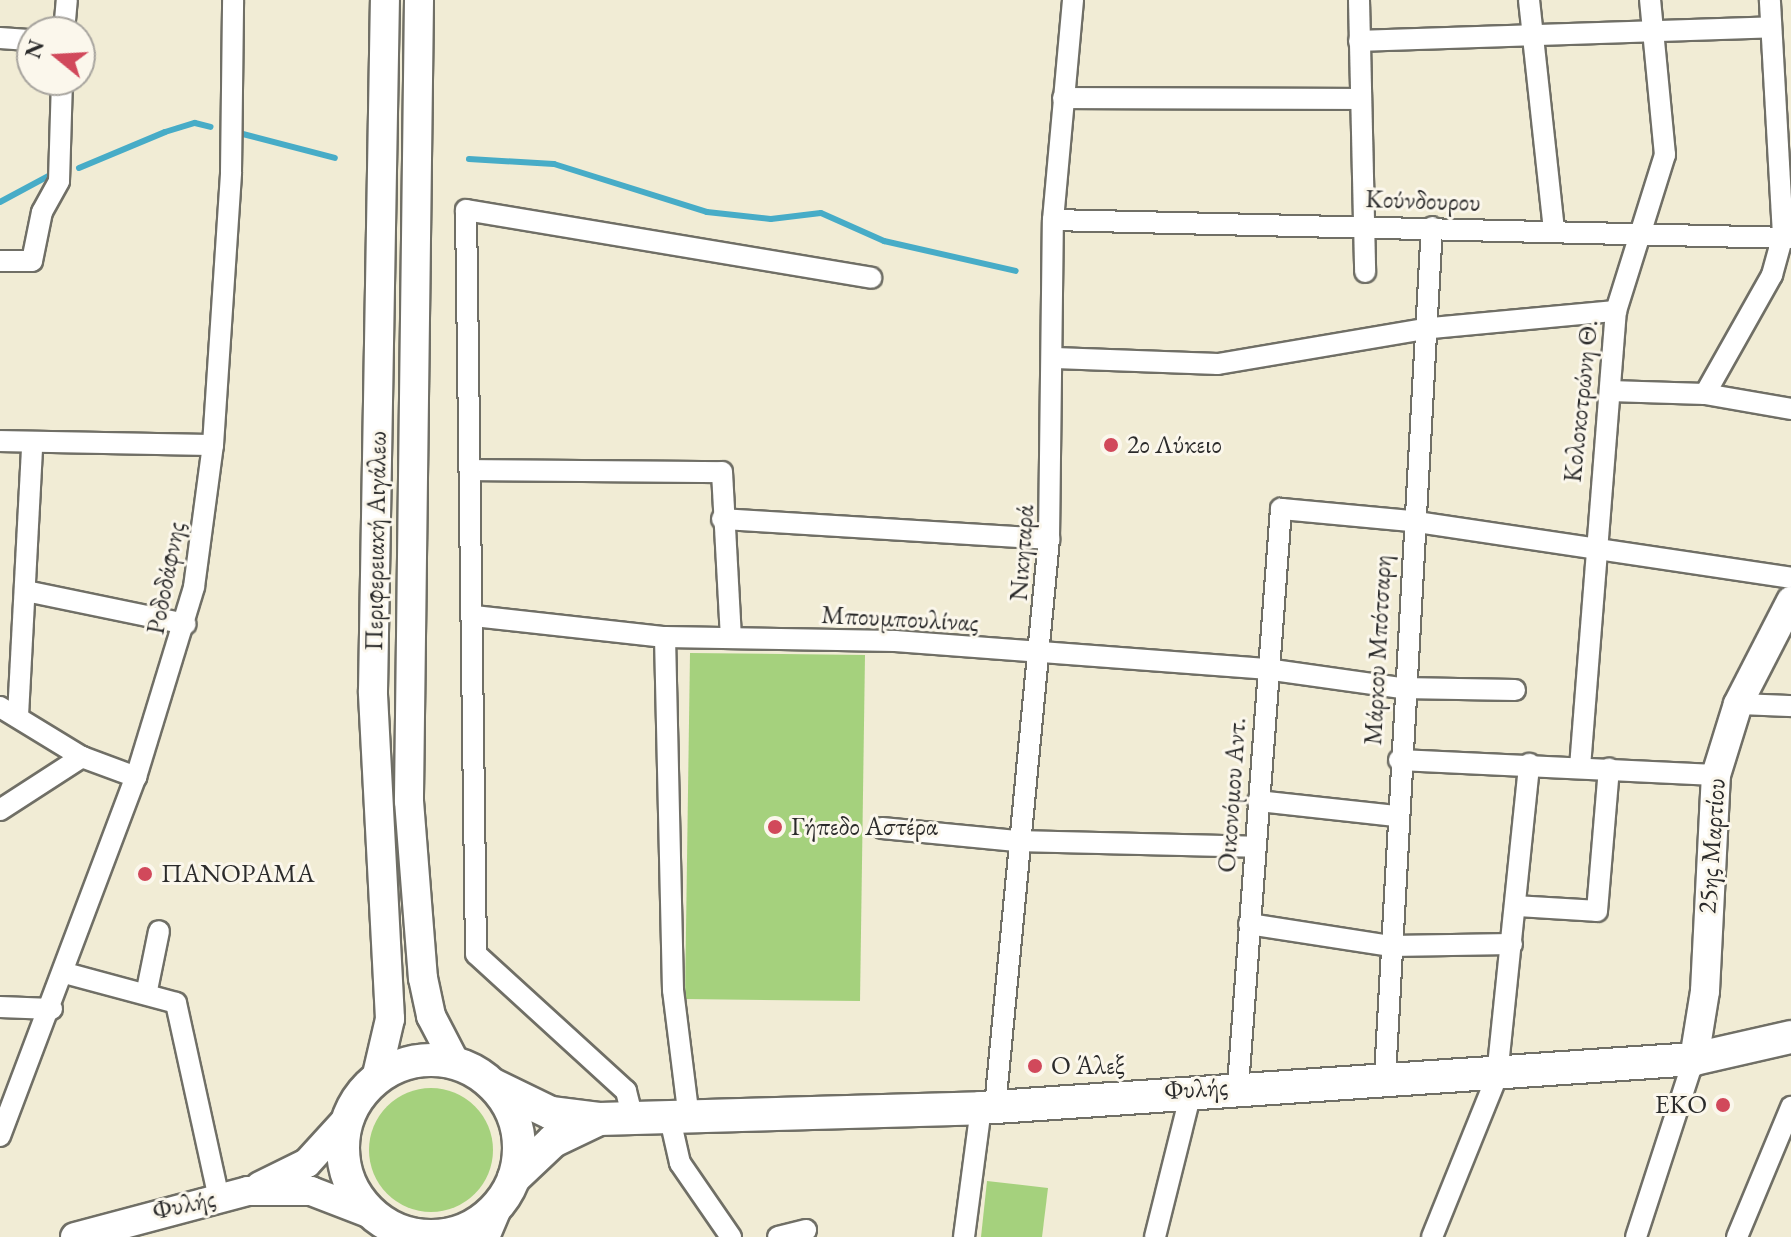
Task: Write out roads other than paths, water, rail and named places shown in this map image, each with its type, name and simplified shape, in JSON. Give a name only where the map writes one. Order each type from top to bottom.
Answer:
[{"type":"main road","name":"Περιφερειακή Αιγάλεω","points":[[376,1079],[390,1019],[373,691],[385,0]]},
{"type":"main road","name":"Περιφερειακή Αιγάλεω","points":[[419,0],[409,801],[423,978],[431,1016],[456,1064]]},
{"type":"main road","name":"25ης Μαρτίου","points":[[1694,1059],[1705,991],[1716,775],[1738,704],[1791,601]]},
{"type":"main road","name":"Φυλής","points":[[493,1085],[551,1113],[599,1119],[988,1108],[1192,1089],[1385,1077],[1497,1076],[1694,1059],[1791,1037]]},
{"type":"main road","points":[[485,1237],[506,1191],[519,1145],[511,1113],[493,1085],[456,1064],[427,1060],[376,1079],[348,1118],[345,1170],[387,1226],[448,1235],[506,1191]]},
{"type":"main road","name":"Φυλής","points":[[75,1237],[138,1226],[248,1191],[307,1163],[348,1118]]},
{"type":"main road","name":"Φυλής","points":[[506,1191],[553,1141],[599,1119]]},
{"type":"main road","name":"Φυλής","points":[[248,1191],[311,1191],[387,1226]]},
{"type":"street","name":"Ροδοδάφνης","points":[[0,1136],[52,1009],[136,777],[186,624],[213,445],[231,172],[233,0]]},
{"type":"street","name":"Νικηταρά","points":[[964,1237],[988,1108],[1016,841],[1041,655],[1049,539],[1055,358],[1053,220],[1073,0]]},
{"type":"street","points":[[1359,0],[1365,272]]},
{"type":"street","points":[[1529,0],[1554,231]]},
{"type":"street","name":"Κολοκοτρώνη Θ.","points":[[1580,767],[1591,553],[1616,311],[1645,234],[1665,155],[1650,0]]},
{"type":"street","points":[[1705,394],[1772,275],[1787,236],[1782,78],[1771,27],[1770,0]]},
{"type":"street","points":[[1359,41],[1771,27]]},
{"type":"street","points":[[0,261],[32,261],[42,212],[59,181],[62,96]]},
{"type":"street","points":[[1063,98],[1360,99]]},
{"type":"street","points":[[633,1119],[626,1091],[476,954],[474,616],[466,210],[871,278]]},
{"type":"street","name":"Κούνδουρου","points":[[1053,220],[1362,224],[1787,236]]},
{"type":"street","name":"Μάρκου Μπότσαρη","points":[[1385,1077],[1411,521],[1431,328],[1432,227]]},
{"type":"street","points":[[1055,358],[1218,364],[1431,328],[1616,311]]},
{"type":"street","points":[[1610,391],[1705,394],[1791,409]]},
{"type":"street","points":[[0,441],[32,446],[213,445]]},
{"type":"street","points":[[32,446],[26,591],[9,712],[82,757],[136,777]]},
{"type":"street","points":[[472,470],[722,472],[722,519],[731,638]]},
{"type":"street","name":"Οικονόμου Αντ.","points":[[1238,1086],[1266,669],[1281,509],[1411,521]]},
{"type":"street","points":[[722,519],[1049,539]]},
{"type":"street","points":[[1411,521],[1591,553],[1791,578]]},
{"type":"street","points":[[26,591],[186,624]]},
{"type":"street","name":"Μπουμπουλίνας","points":[[474,616],[665,637],[895,641],[1041,655],[1266,669],[1402,688],[1515,690]]},
{"type":"street","points":[[665,637],[680,1163],[731,1237]]},
{"type":"street","points":[[1738,704],[1791,706]]},
{"type":"street","points":[[0,810],[82,757]]},
{"type":"street","points":[[1399,760],[1716,775]]},
{"type":"street","points":[[1432,1237],[1497,1076],[1529,764]]},
{"type":"street","points":[[1516,906],[1597,911],[1609,769]]},
{"type":"street","points":[[1258,801],[1397,816]]},
{"type":"street","points":[[882,828],[1016,841],[1255,847]]},
{"type":"street","points":[[1249,924],[1391,946],[1512,944]]},
{"type":"street","points":[[147,990],[159,931]]},
{"type":"street","points":[[65,973],[165,995],[183,1016],[219,1198]]},
{"type":"street","points":[[0,1007],[52,1009]]},
{"type":"street","points":[[1636,1237],[1694,1059]]},
{"type":"street","points":[[1155,1237],[1192,1089]]},
{"type":"street","points":[[1737,1237],[1791,1107]]},
{"type":"street","points":[[778,1237],[806,1230]]},
{"type":"waterway","points":[[79,168],[165,132],[195,123],[211,127]]},
{"type":"waterway","points":[[239,133],[335,158]]},
{"type":"waterway","points":[[469,159],[554,164],[707,212],[771,219],[821,213],[884,241],[1016,271]]},
{"type":"waterway","points":[[0,202],[54,173]]},
{"type":"place","name":"2ο Λύκειο","points":[[1111,445]]},
{"type":"place","name":"Γήπεδο Αστέρα","points":[[775,827]]},
{"type":"place","name":"ΠΑΝΟΡΑΜΑ","points":[[145,874]]},
{"type":"place","name":"Ο Άλεξ","points":[[1035,1066]]},
{"type":"place","name":"EKO","points":[[1723,1105]]}]
